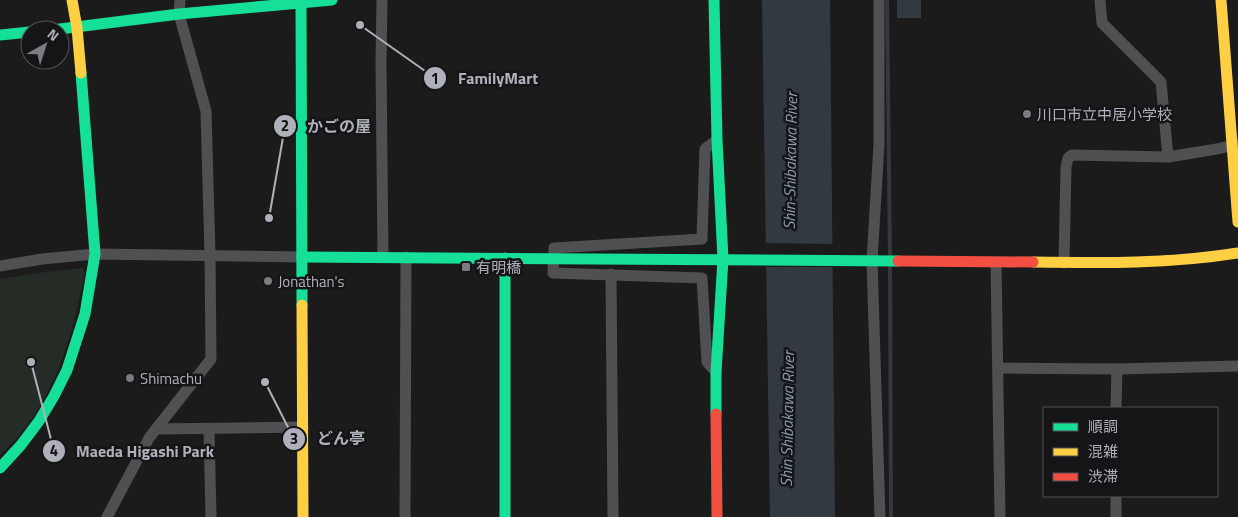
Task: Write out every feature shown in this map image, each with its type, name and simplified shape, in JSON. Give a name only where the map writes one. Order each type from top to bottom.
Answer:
[{"type":"street","points":[[0,468],[17,452],[58,392],[85,313],[92,282],[95,254],[77,28],[72,0]]},
{"type":"street","points":[[107,517],[149,438],[211,359],[206,111],[179,14],[180,0]]},
{"type":"street","points":[[70,29],[179,14],[332,0]]},
{"type":"street","points":[[382,0],[383,257]]},
{"type":"street","points":[[714,0],[716,140],[727,259],[716,372],[717,517]]},
{"type":"street","points":[[879,0],[879,144],[868,261],[880,517]]},
{"type":"street","points":[[1100,0],[1102,23],[1161,82],[1168,157]]},
{"type":"street","points":[[1221,0],[1235,145],[1238,222]]},
{"type":"street","points":[[301,2],[303,517]]},
{"type":"street","points":[[0,35],[20,33]]},
{"type":"street","points":[[716,140],[705,149],[702,239],[554,248],[553,258],[553,273],[702,278],[706,362],[716,372]]},
{"type":"street","points":[[1064,263],[1066,167],[1068,158],[1072,155],[1168,157],[1235,145]]},
{"type":"street","points":[[0,266],[42,259],[95,254],[1148,263],[1200,259],[1238,252]]},
{"type":"street","points":[[405,517],[406,257]]},
{"type":"street","points":[[504,517],[505,258]]},
{"type":"street","points":[[996,262],[1000,517]]},
{"type":"street","points":[[611,274],[613,517]]},
{"type":"street","points":[[999,368],[1117,370],[1238,366]]},
{"type":"street","points":[[1116,407],[1117,370]]},
{"type":"street","points":[[156,428],[303,427]]},
{"type":"street","points":[[209,429],[211,517]]},
{"type":"street","points":[[1116,497],[1116,517]]},
{"type":"shaded area","points":[[82,268],[85,273],[80,298],[58,371],[34,415],[19,436],[0,455],[0,279]]},
{"type":"water","points":[[762,0],[830,0],[835,517],[770,517]]},
{"type":"water","points":[[897,0],[921,0],[921,18],[897,18]]},
{"type":"pier","points":[[764,243],[834,244],[835,267],[764,267]]},
{"type":"waterway","points":[[887,0],[890,258]]},
{"type":"waterway","points":[[890,265],[891,517]]},
{"type":"traffic: fast","points":[[301,0],[302,305]]},
{"type":"traffic: fast","points":[[70,28],[179,14],[332,0]]},
{"type":"traffic: fast","points":[[714,0],[717,140],[723,259],[716,372],[716,414]]},
{"type":"traffic: fast","points":[[0,35],[20,33]]},
{"type":"traffic: fast","points":[[0,468],[21,445],[39,421],[54,396],[67,370],[85,314],[95,254],[81,73]]},
{"type":"traffic: fast","points":[[302,257],[898,261]]},
{"type":"traffic: fast","points":[[505,258],[505,517]]},
{"type":"traffic: slow","points":[[72,0],[77,28],[81,73]]},
{"type":"traffic: slow","points":[[1221,0],[1238,222]]},
{"type":"traffic: slow","points":[[1033,262],[1161,261],[1238,253]]},
{"type":"traffic: slow","points":[[302,305],[303,517]]},
{"type":"traffic: jam","points":[[898,261],[1033,262]]},
{"type":"traffic: jam","points":[[716,414],[717,517]]},
{"type":"place","name":"FamilyMart","points":[[360,25]]},
{"type":"place","name":"川口市立中居小学校","points":[[1027,114]]},
{"type":"place","name":"かごの屋","points":[[269,218]]},
{"type":"place","name":"有明橋","points":[[466,267]]},
{"type":"place","name":"Jonathan's","points":[[268,281]]},
{"type":"place","name":"Maeda Higashi Park","points":[[31,362]]},
{"type":"place","name":"Shimachu","points":[[130,378]]},
{"type":"place","name":"どん亭","points":[[265,382]]},
{"type":"water label","name":"Shin-Shibakawa River","points":[[790,161]]},
{"type":"water label","name":"Shin Shibakawa River","points":[[787,419]]}]
